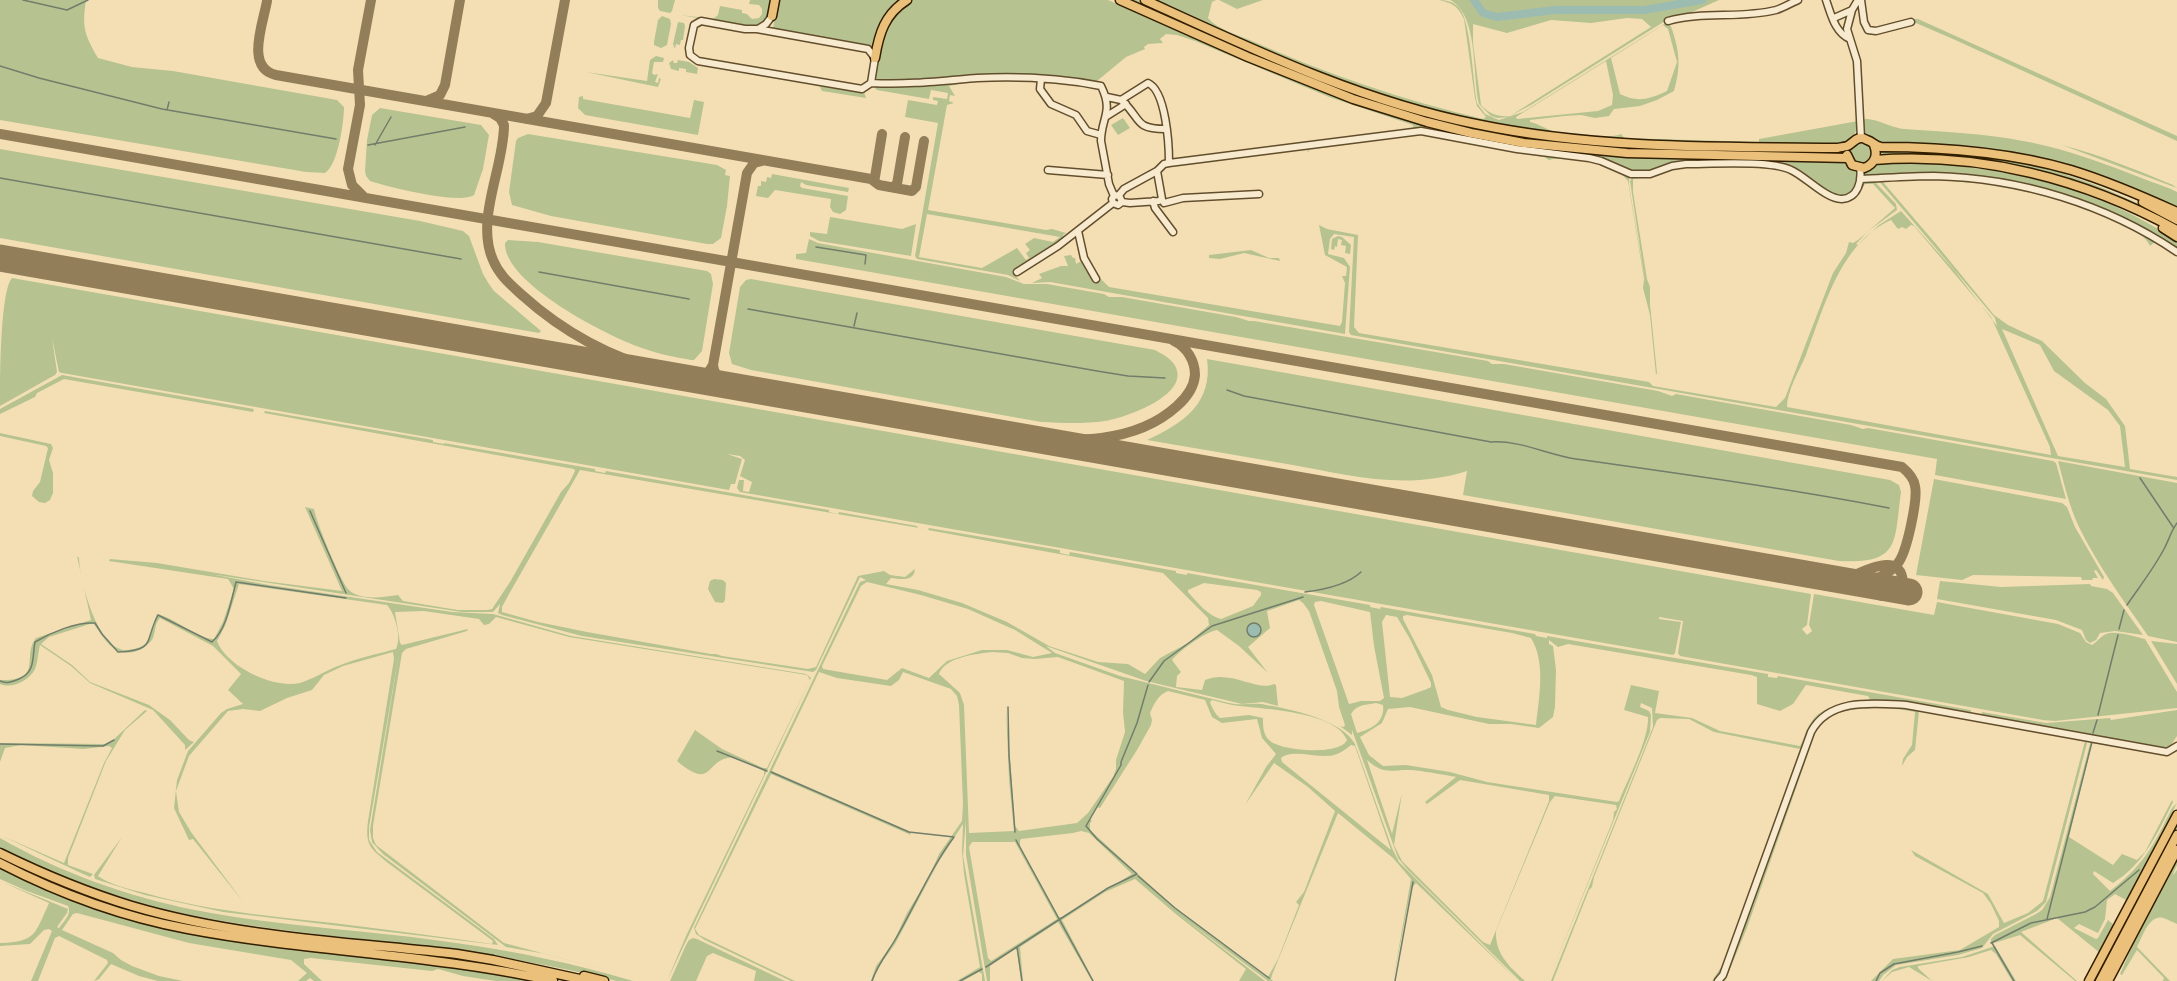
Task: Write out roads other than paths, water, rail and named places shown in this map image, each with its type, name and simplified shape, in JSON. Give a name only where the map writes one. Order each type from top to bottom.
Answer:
[{"type":"highway","points":[[772,16],[775,0]]},
{"type":"highway","points":[[875,58],[885,21],[891,12],[907,0]]},
{"type":"highway","points":[[1120,0],[1288,74],[1353,99],[1472,133],[1524,143],[1627,153],[1847,158]]},
{"type":"highway","points":[[1145,0],[1330,80],[1393,103],[1474,124],[1588,141],[1673,146],[1838,148],[1848,146],[1854,140],[1861,138],[1881,147],[1984,152],[2069,170],[2112,184],[2177,212]]},
{"type":"highway","points":[[1848,146],[1847,158],[1852,165],[1860,168],[1868,166],[1874,160],[1876,155],[1874,145]]},
{"type":"highway","points":[[1874,160],[1973,163],[2010,168],[2058,179],[2127,205],[2177,230]]},
{"type":"highway","points":[[2038,163],[2108,185],[2177,220]]},
{"type":"highway","points":[[2127,205],[2177,237]]},
{"type":"highway","points":[[2089,981],[2177,815]]},
{"type":"highway","points":[[2100,981],[2177,835]]},
{"type":"highway","points":[[2108,981],[2177,849]]},
{"type":"highway","points":[[0,853],[86,891],[133,906],[183,918],[234,928],[457,954],[589,981]]},
{"type":"highway","points":[[0,863],[40,882],[103,906],[139,918],[186,929],[243,938],[469,964],[553,981]]},
{"type":"highway","points":[[550,972],[573,973],[604,981]]},
{"type":"street","points":[[1668,21],[1681,17],[1758,13],[1778,9],[1798,0]]},
{"type":"street","points":[[1826,0],[1836,27],[1844,37],[1850,39]]},
{"type":"street","points":[[1859,0],[1852,10],[1847,29],[1857,61],[1861,138]]},
{"type":"street","points":[[1859,0],[1868,30],[1876,32],[1911,21]]},
{"type":"street","points":[[1834,18],[1852,10]]},
{"type":"street","points":[[757,29],[766,24],[772,16]]},
{"type":"street","points":[[766,31],[770,27],[772,16]]},
{"type":"street","points":[[1850,18],[1864,22]]},
{"type":"street","points":[[702,21],[868,49],[875,58],[871,83],[864,89],[698,61],[690,55],[689,48],[695,23],[702,21]]},
{"type":"street","points":[[871,83],[931,83],[1008,78],[1041,79],[1101,86],[1107,97],[1107,116],[1101,135],[1107,175],[1118,198],[1118,205],[1113,203],[1078,231],[1017,272]]},
{"type":"street","points":[[1041,79],[1040,89],[1051,104],[1076,115],[1087,131],[1101,135]]},
{"type":"street","points":[[1107,116],[1148,83],[1153,85],[1161,102],[1168,163]]},
{"type":"street","points":[[1107,97],[1124,102],[1141,125],[1148,129],[1165,129]]},
{"type":"street","points":[[1118,198],[1124,189],[1168,163],[1421,130],[1507,148],[1589,158],[1631,174],[1640,175],[1686,164],[1775,165],[1792,170],[1827,195],[1837,199],[1846,198],[1858,189],[1861,179],[1860,168]]},
{"type":"street","points":[[1048,170],[1107,175]]},
{"type":"street","points":[[1157,171],[1163,196],[1164,217]]},
{"type":"street","points":[[1861,179],[1936,176],[1972,178],[2031,189],[2111,215],[2140,229],[2177,252]]},
{"type":"street","points":[[1118,198],[1130,203],[1259,194]]},
{"type":"street","points":[[1153,201],[1155,208],[1173,232]]},
{"type":"street","points":[[1078,231],[1084,258],[1096,279]]},
{"type":"street","points":[[1718,981],[1723,975],[1811,732],[1819,719],[1830,710],[1868,704],[1906,705],[2167,752],[2177,746]]},
{"type":"water","points":[[1254,623],[1259,625],[1261,630],[1259,635],[1254,637],[1249,635],[1247,630],[1249,625]]},
{"type":"waterway","points":[[23,0],[67,10],[88,0]]},
{"type":"waterway","points":[[1474,0],[1483,13],[1497,17],[1555,10],[1644,10],[1702,0]]},
{"type":"waterway","points":[[0,66],[162,109],[336,139]]},
{"type":"waterway","points":[[167,110],[169,102]]},
{"type":"waterway","points":[[375,145],[391,117]]},
{"type":"waterway","points":[[368,145],[465,127]]},
{"type":"waterway","points":[[0,178],[461,259]]},
{"type":"waterway","points":[[816,247],[866,255],[865,264]]},
{"type":"waterway","points":[[539,272],[689,299]]},
{"type":"waterway","points":[[748,309],[1097,371],[1165,378]]},
{"type":"waterway","points":[[854,326],[857,313]]},
{"type":"waterway","points":[[1227,390],[1244,396],[1491,442],[1513,443],[1576,459],[1889,508]]},
{"type":"waterway","points":[[2140,478],[2173,527]]},
{"type":"waterway","points":[[310,511],[346,593]]},
{"type":"waterway","points":[[2127,605],[2156,563],[2177,523]]},
{"type":"waterway","points":[[1305,592],[1341,584],[1361,572]]},
{"type":"waterway","points":[[0,681],[11,682],[28,672],[32,664],[35,642],[56,631],[80,624],[95,623],[118,652],[144,646],[158,615],[212,642],[225,622],[236,582],[346,598]]},
{"type":"waterway","points":[[1149,682],[1164,661],[1212,626],[1303,597]]},
{"type":"waterway","points":[[2119,629],[2124,610]]},
{"type":"waterway","points":[[2098,715],[2118,635]]},
{"type":"waterway","points":[[986,967],[1108,888],[1137,874],[1097,839],[1086,826],[1121,765],[1148,685]]},
{"type":"waterway","points":[[1008,707],[1015,832]]},
{"type":"waterway","points":[[2093,733],[2097,720]]},
{"type":"waterway","points":[[0,744],[103,746],[114,740]]},
{"type":"waterway","points":[[2047,919],[2092,742]]},
{"type":"waterway","points":[[717,751],[767,771]]},
{"type":"waterway","points":[[771,772],[909,832],[954,837],[877,968],[872,981]]},
{"type":"waterway","points":[[1016,840],[1093,981]]},
{"type":"waterway","points":[[1991,943],[2031,923],[2085,912],[2095,907],[2139,870]]},
{"type":"waterway","points":[[1138,876],[1175,908],[1269,978]]},
{"type":"waterway","points":[[1395,981],[1413,882]]},
{"type":"waterway","points":[[1992,943],[2014,981]]},
{"type":"waterway","points":[[1876,981],[1880,973],[1894,964],[1982,946]]},
{"type":"waterway","points":[[1017,947],[1022,981]]},
{"type":"waterway","points":[[960,981],[982,969]]}]
